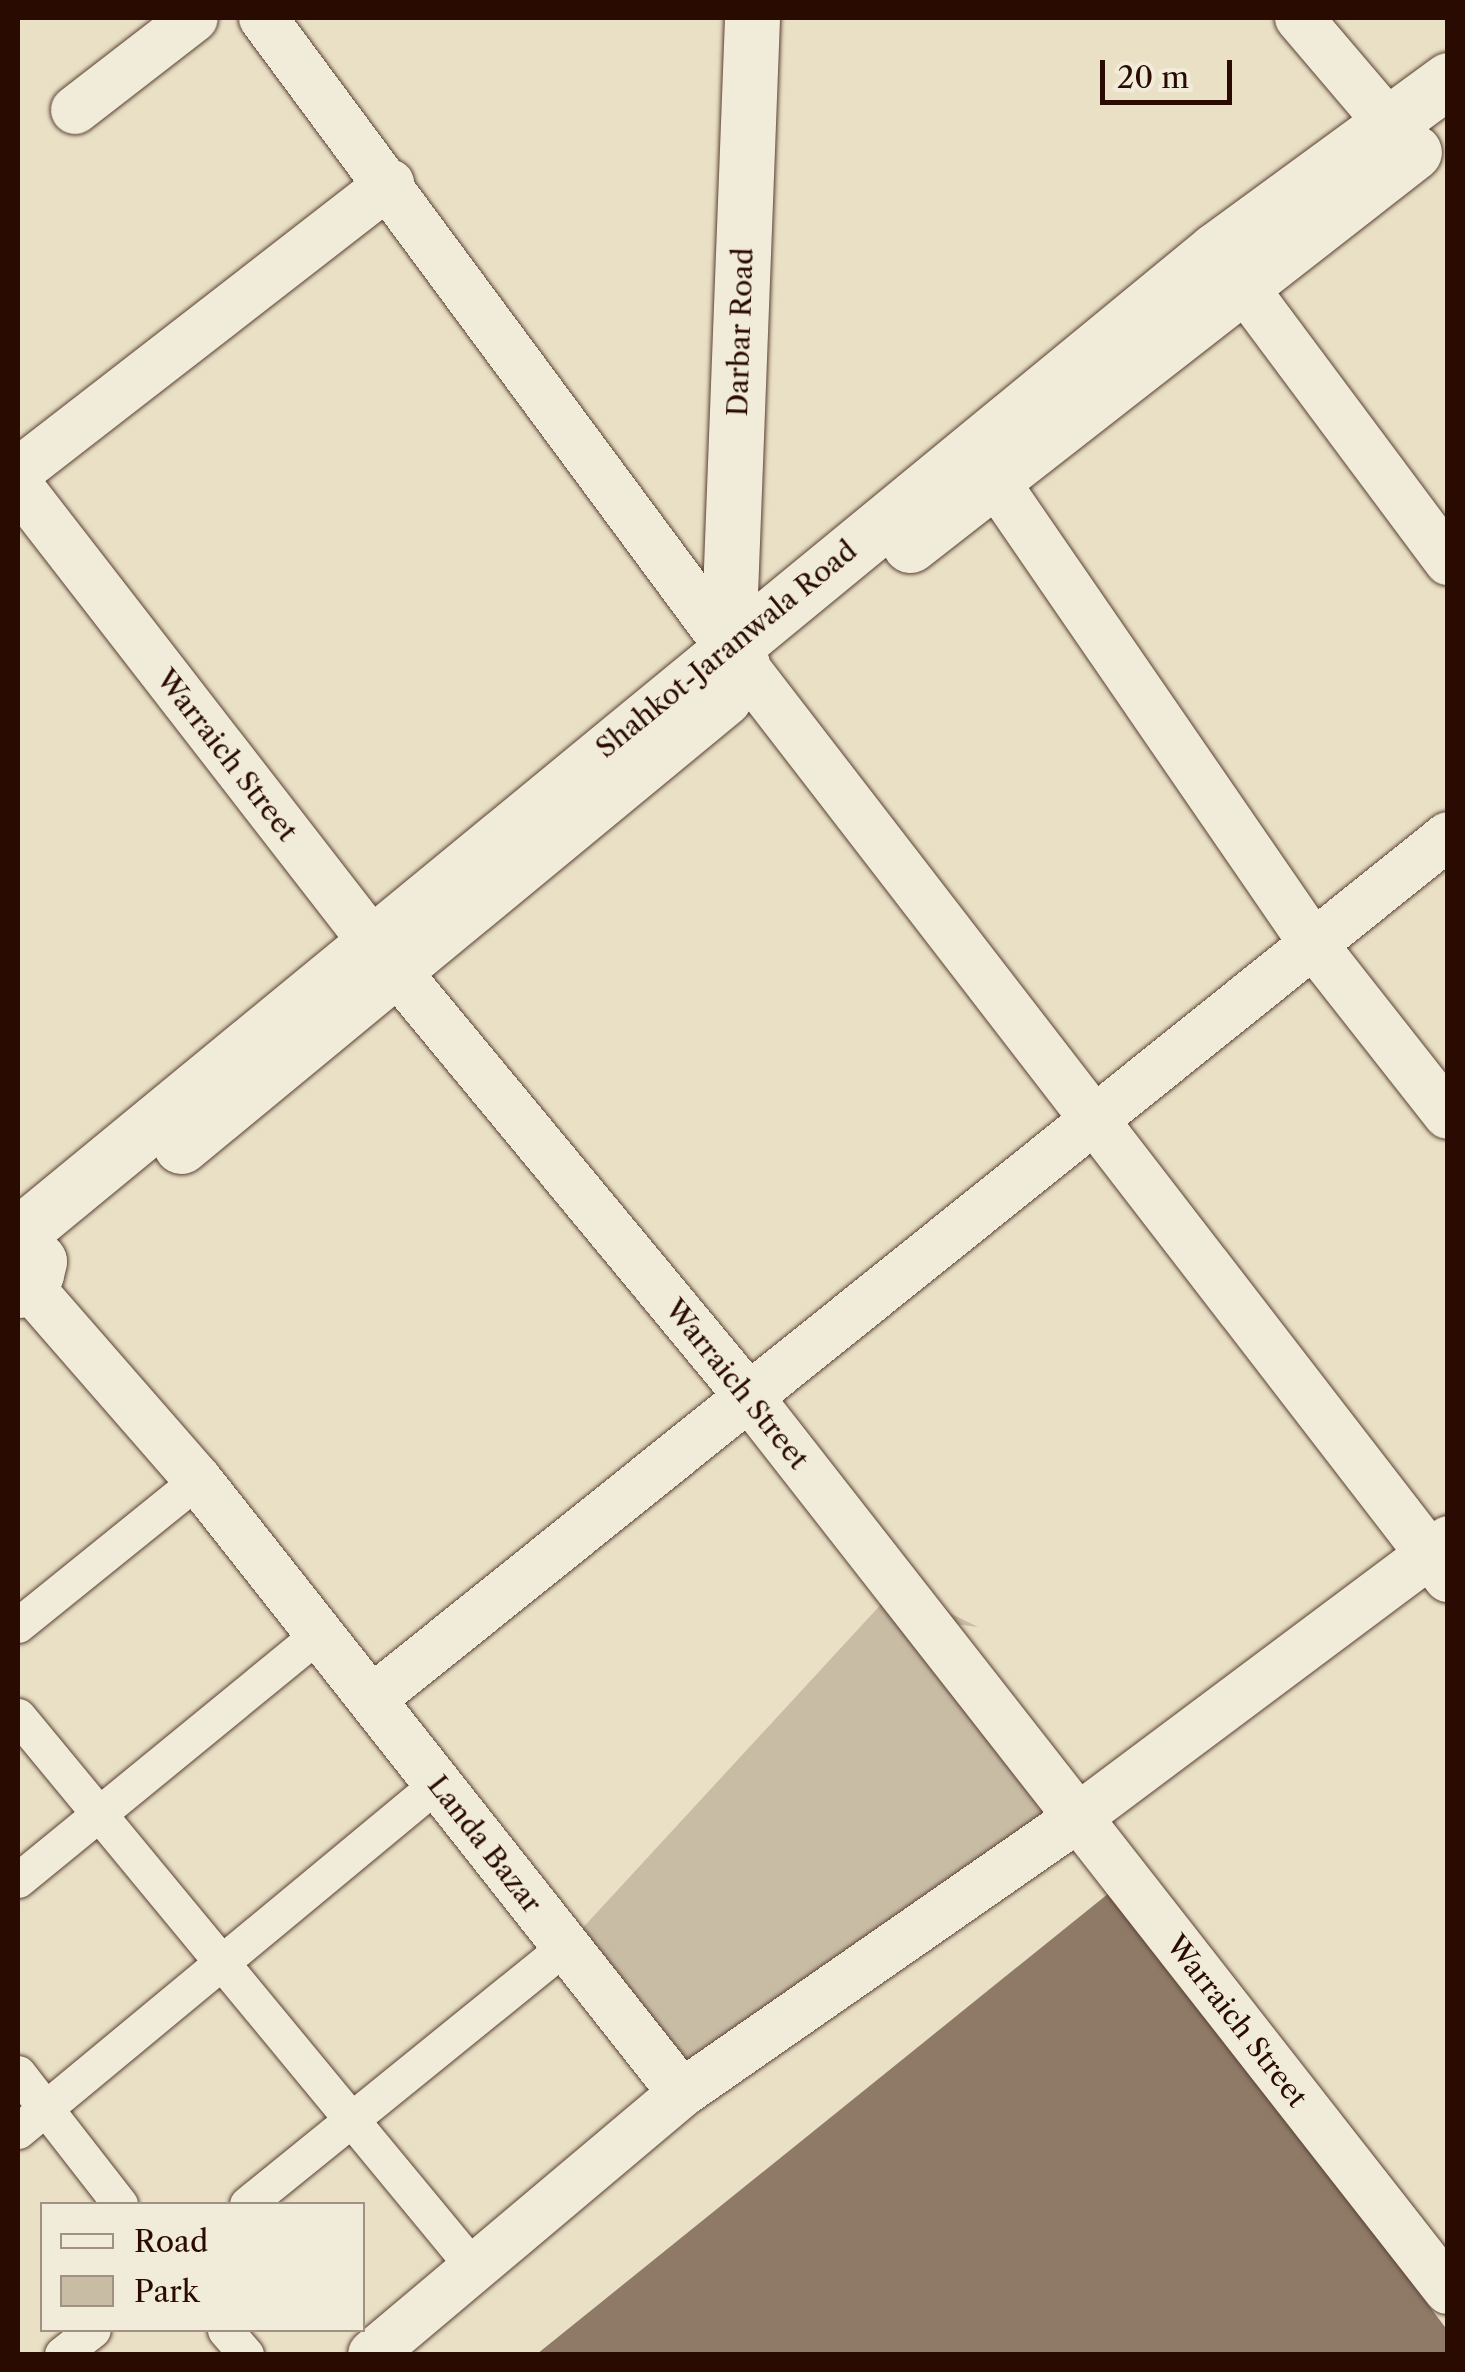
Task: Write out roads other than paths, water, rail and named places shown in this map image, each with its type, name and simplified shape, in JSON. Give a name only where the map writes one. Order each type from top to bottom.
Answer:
[{"type":"street","points":[[75,110],[194,18]]},
{"type":"street","points":[[262,18],[390,182],[739,661],[1091,1118],[1441,1558],[1078,1818],[682,2092],[372,2354]]},
{"type":"street","name":"Darbar Road","points":[[739,661],[752,18]]},
{"type":"street","points":[[1300,18],[1390,125]]},
{"type":"street","name":"Shahkot-Jaranwala Road","points":[[24,1261],[739,661],[1229,268],[1390,125],[1448,80]]},
{"type":"street","name":"Shahkot-Jaranwala Road","points":[[1229,268],[1448,125]]},
{"type":"street","points":[[18,472],[390,182]]},
{"type":"street","points":[[1229,268],[1448,561]]},
{"type":"street","points":[[984,466],[1314,945],[1448,1115]]},
{"type":"street","name":"Warraich Street","points":[[18,485],[384,956],[749,1397],[1448,2290]]},
{"type":"street","points":[[372,1699],[1091,1118],[1448,836]]},
{"type":"street","name":"Landa Bazar","points":[[24,1261],[682,2092]]},
{"type":"street","points":[[18,1625],[198,1480]]},
{"type":"street","points":[[18,1880],[319,1634]]},
{"type":"street","points":[[18,1716],[474,2268]]},
{"type":"street","points":[[31,2120],[438,1783]]},
{"type":"street","points":[[249,2202],[566,1946]]},
{"type":"street","points":[[18,2073],[31,2120],[118,2202]]},
{"type":"street","points":[[62,2354],[90,2332]]},
{"type":"street","points":[[226,2332],[246,2354]]}]
